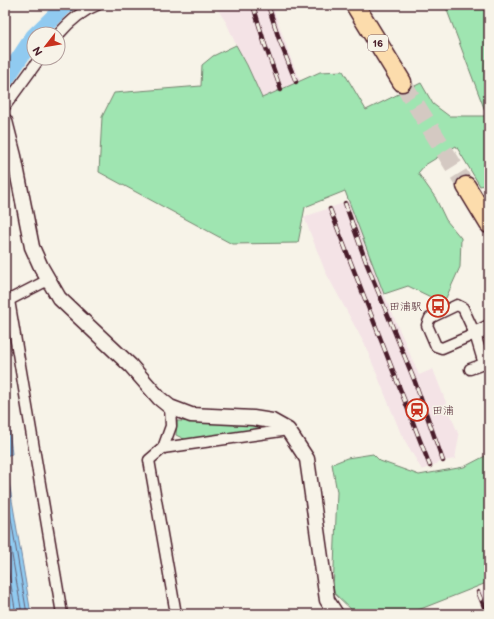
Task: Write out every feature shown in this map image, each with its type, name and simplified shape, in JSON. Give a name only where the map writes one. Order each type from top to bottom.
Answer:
[{"type":"highway","name":"16","points":[[355,5],[402,82]]},
{"type":"highway","points":[[466,186],[489,224]]},
{"type":"street","points":[[66,26],[70,21],[96,5]]},
{"type":"street","points":[[5,106],[34,66]]},
{"type":"street","points":[[5,121],[9,153],[32,247],[48,280],[59,298],[131,366],[159,398],[170,407],[191,415],[253,418],[272,422],[288,430],[307,459],[328,600],[336,614]]},
{"type":"street","points":[[48,280],[7,299],[62,614]]},
{"type":"street","points":[[470,369],[487,363],[475,334],[463,308],[457,305],[430,318],[426,325],[436,346],[442,348],[475,334],[489,328]]},
{"type":"street","points":[[170,407],[171,426],[163,448],[149,460],[176,614]]},
{"type":"street","points":[[163,448],[288,430]]},
{"type":"shaded area","points":[[215,5],[272,5],[300,80],[261,98],[227,24]]},
{"type":"shaded area","points":[[349,201],[384,294],[419,375],[433,369],[459,436],[455,459],[443,461],[422,470],[401,434],[365,345],[325,271],[304,217]]},
{"type":"shaded area","points":[[489,587],[489,614],[484,614],[476,594]]},
{"type":"green space","points":[[445,5],[489,5],[489,184],[480,186],[456,146],[425,165],[418,173],[435,197],[446,220],[461,238],[460,267],[446,298],[439,301],[408,286],[384,294],[345,191],[305,207],[298,243],[232,244],[99,172],[102,117],[114,93],[201,86],[202,65],[213,56],[236,45],[262,98],[320,72],[343,71],[366,110],[421,83],[433,104],[449,116],[487,116]]},
{"type":"green space","points":[[177,421],[259,424],[260,426],[258,430],[186,440],[176,435]]},
{"type":"green space","points":[[373,454],[380,461],[419,475],[464,467],[489,454],[489,582],[408,614],[356,614],[333,592],[337,492],[332,464],[347,458]]},
{"type":"water","points":[[9,429],[12,454],[5,456],[5,430]]},
{"type":"water","points":[[5,458],[31,614],[5,614]]},
{"type":"waterway","points":[[44,26],[66,5]]},
{"type":"waterway","points":[[5,80],[26,48]]},
{"type":"tunnel","points":[[402,82],[466,186]]},
{"type":"railway","points":[[253,5],[281,90]]},
{"type":"railway","points":[[268,5],[279,39],[296,82]]},
{"type":"railway","points":[[345,203],[366,262],[415,382],[443,461]]},
{"type":"railway","points":[[330,209],[430,466]]},
{"type":"railway","points":[[478,592],[487,614]]},
{"type":"place","name":"田浦駅","points":[[438,306]]},
{"type":"place","name":"田浦","points":[[417,410]]}]
